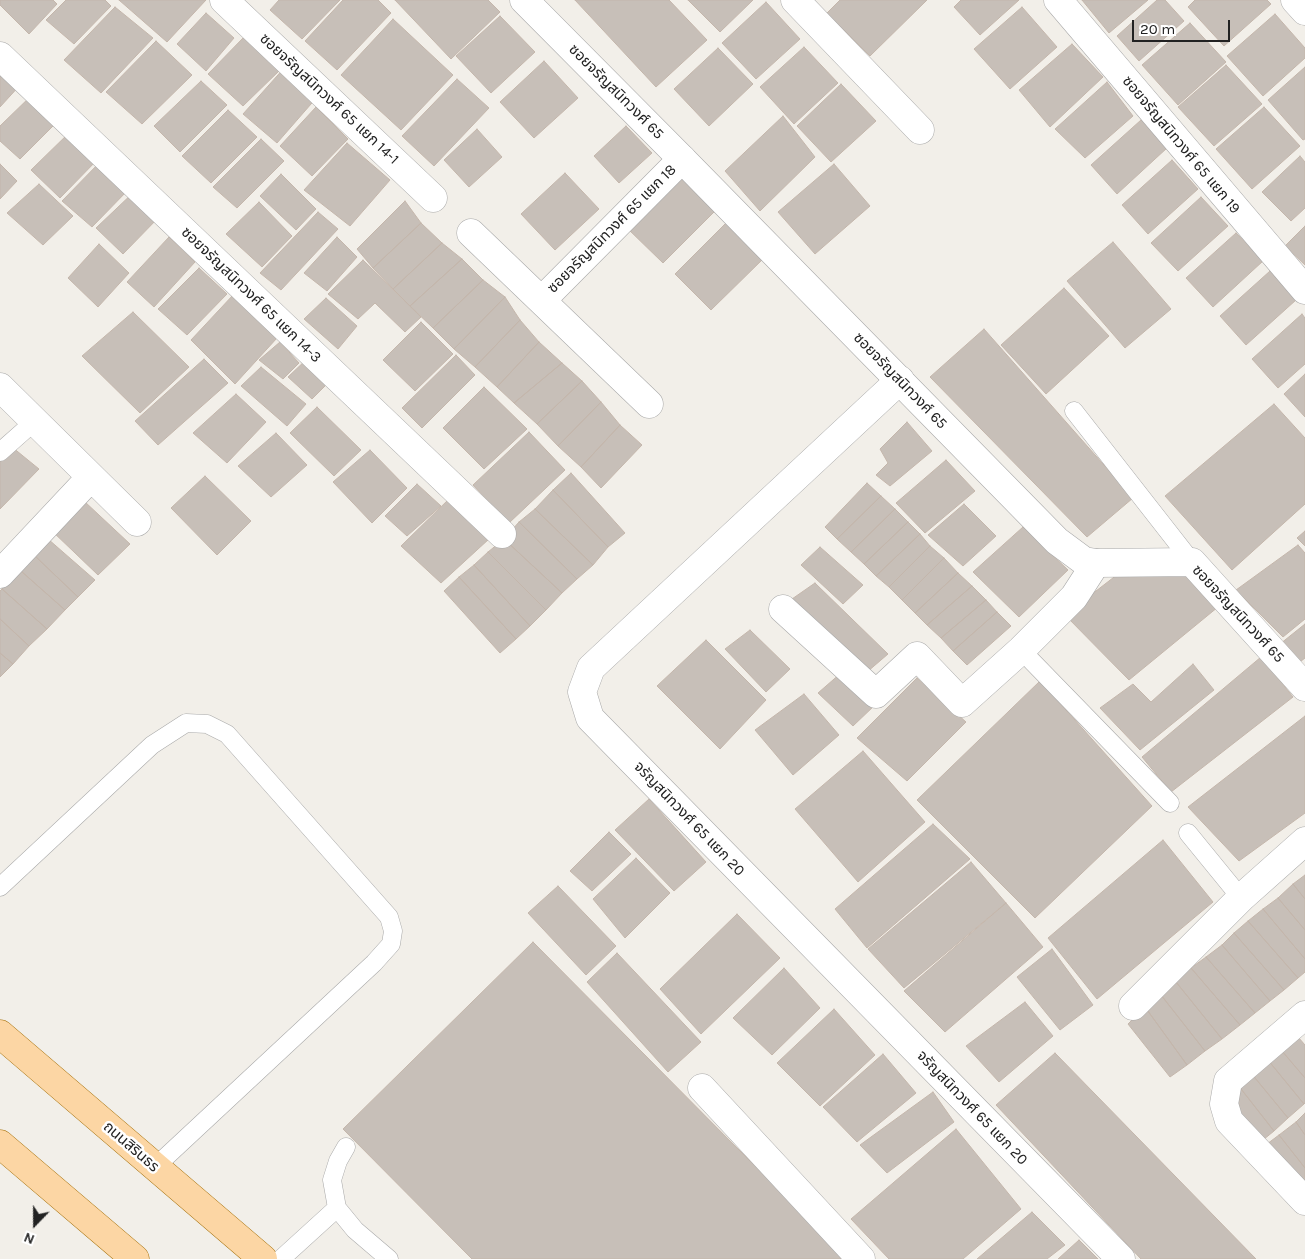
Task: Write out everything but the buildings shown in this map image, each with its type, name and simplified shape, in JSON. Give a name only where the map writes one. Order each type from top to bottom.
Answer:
[{"type":"main road","name":"ถนนสิรินธร","points":[[0,1034],[263,1259]]},
{"type":"main road","points":[[0,1144],[135,1259]]},
{"type":"street","name":"ซอยจรัญสนิทวงศ์ 65 แยก 14-1","points":[[224,0],[433,198]]},
{"type":"street","name":"ซอยจรัญสนิทวงศ์ 65","points":[[524,0],[1057,541],[1084,561],[1096,563],[1192,562],[1305,687]]},
{"type":"street","points":[[795,0],[920,130]]},
{"type":"street","name":"ซอยจรัญสนิทวงศ์ 65 แยก 19","points":[[1058,0],[1305,290]]},
{"type":"street","points":[[1295,0],[1305,12]]},
{"type":"street","name":"ซอยจรัญสนิทวงศ์ 65 แยก 14-3","points":[[0,56],[502,534]]},
{"type":"street","name":"ซอยจรัญสนิทวงศ์ 65 แยก 18","points":[[542,300],[682,159]]},
{"type":"street","points":[[471,233],[649,404]]},
{"type":"street","name":"จรัญสนิทวงศ์ 65 แยก 20","points":[[900,380],[591,668],[582,692],[590,718],[1121,1259]]},
{"type":"street","points":[[0,387],[137,522]]},
{"type":"street","points":[[0,574],[91,477]]},
{"type":"street","points":[[784,609],[876,694],[917,656],[962,703],[1021,650],[1074,597],[1096,563]]},
{"type":"street","points":[[1133,1006],[1241,898],[1305,841]]},
{"type":"street","points":[[1305,1014],[1228,1081],[1224,1104],[1229,1121],[1305,1201]]},
{"type":"street","points":[[702,1088],[861,1259]]},
{"type":"lane","points":[[1074,411],[1192,562]]},
{"type":"lane","points":[[0,452],[35,422]]},
{"type":"lane","points":[[1021,650],[1170,804]]},
{"type":"lane","points":[[0,887],[152,744],[186,724],[207,724],[227,734],[389,917],[393,931],[390,944],[374,963],[155,1167]]},
{"type":"lane","points":[[1188,833],[1241,898]]},
{"type":"lane","points":[[346,1147],[338,1161],[332,1180],[337,1208],[355,1230],[389,1259]]},
{"type":"lane","points":[[281,1259],[337,1208]]}]
